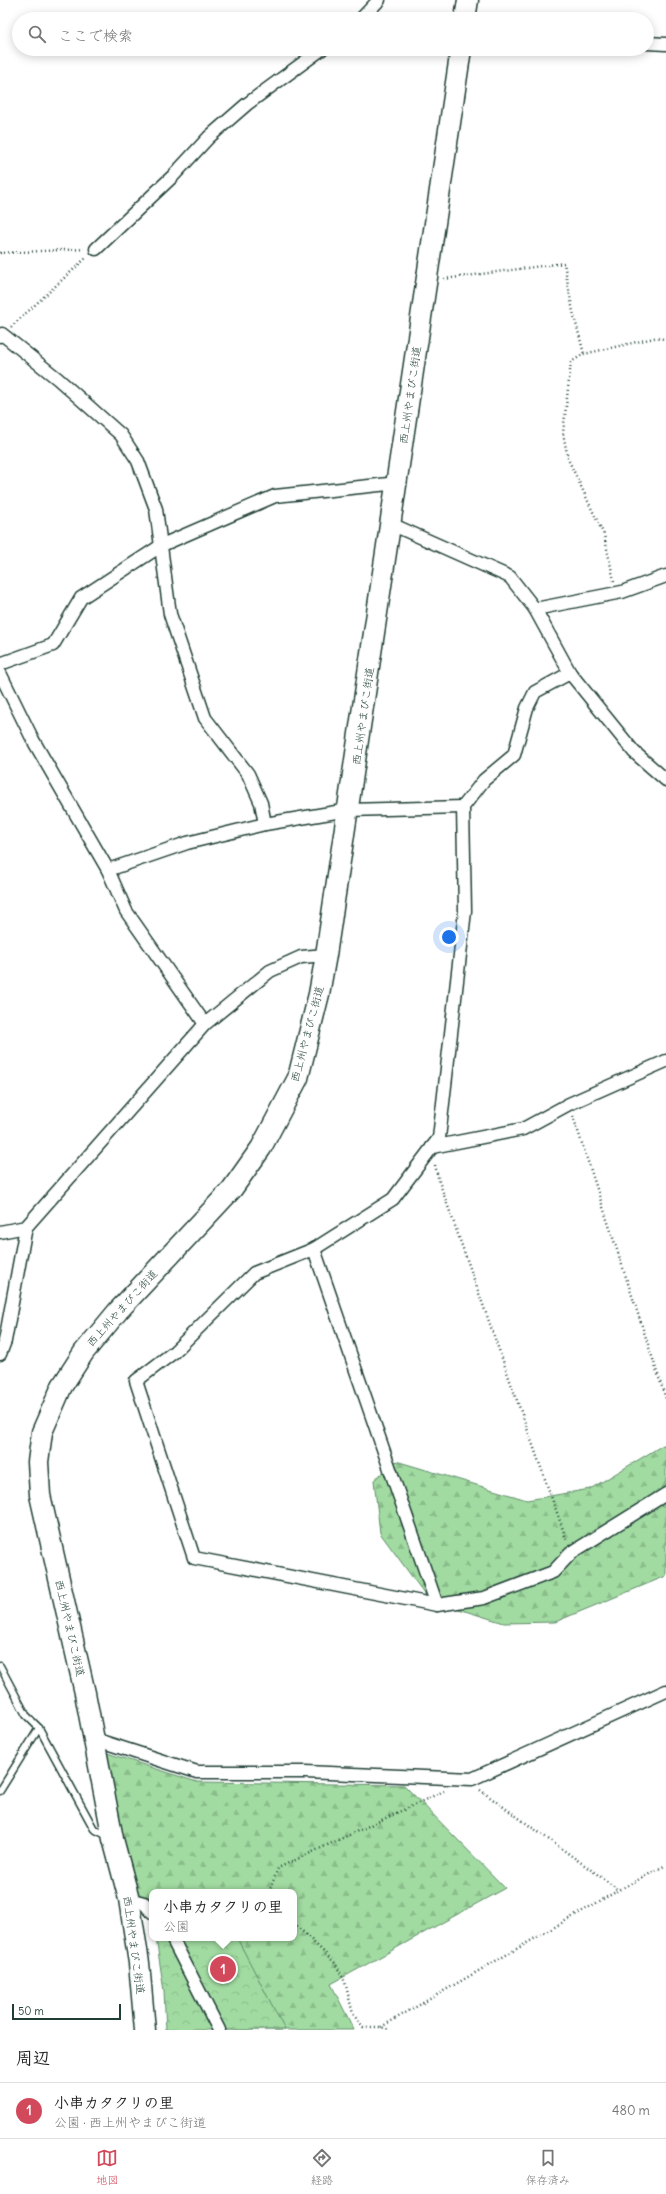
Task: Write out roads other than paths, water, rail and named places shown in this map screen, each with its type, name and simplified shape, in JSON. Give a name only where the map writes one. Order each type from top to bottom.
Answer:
[{"type":"highway","points":[[466,12],[468,0]]},
{"type":"highway","name":"西上州やまびこ街道","points":[[144,2030],[140,1963],[129,1898],[114,1839],[94,1739],[40,1495],[38,1462],[42,1432],[62,1386],[84,1352],[118,1311],[232,1188],[261,1148],[298,1078],[319,994],[326,955],[398,483],[460,56]]},
{"type":"street","points":[[368,12],[379,0]]},
{"type":"street","points":[[654,43],[666,44]]},
{"type":"street","points":[[96,249],[173,176],[209,137],[247,104],[312,56]]},
{"type":"street","points":[[1,335],[58,379],[121,435],[138,461],[154,502],[162,545],[170,614],[205,718],[248,774],[261,802],[265,824]]},
{"type":"street","points":[[0,664],[52,644],[81,598],[162,545],[275,496],[398,483]]},
{"type":"street","points":[[391,524],[510,577],[535,609],[570,673],[634,752],[666,780]]},
{"type":"street","points":[[535,609],[617,593],[666,576]]},
{"type":"street","points":[[0,673],[33,740],[108,870],[126,911],[205,1024]]},
{"type":"street","points":[[570,673],[535,692],[527,708],[514,755],[484,780],[463,807],[465,911],[438,1138],[393,1199],[314,1249],[254,1273],[174,1352],[136,1381],[194,1558],[437,1605],[484,1598],[553,1572],[571,1553],[666,1494]]},
{"type":"street","points":[[108,870],[187,843],[265,824],[348,810],[463,807]]},
{"type":"street","points":[[0,1354],[5,1341],[26,1227],[205,1024],[270,971],[301,957],[326,955]]},
{"type":"street","points":[[432,1147],[523,1129],[569,1104],[666,1061]]},
{"type":"street","points":[[0,1232],[26,1227]]},
{"type":"street","points":[[314,1249],[437,1605]]},
{"type":"street","points":[[94,1739],[197,1772],[313,1772],[472,1779],[666,1691]]},
{"type":"street","points":[[129,1898],[144,1903],[149,1909]]},
{"type":"street","points":[[174,1941],[219,2030]]},
{"type":"lane","points":[[0,1666],[26,1715],[39,1728],[94,1829],[114,1839]]},
{"type":"lane","points":[[0,1791],[39,1728]]},
{"type":"place","name":"小串カタクリの里","points":[[223,1969]]}]
